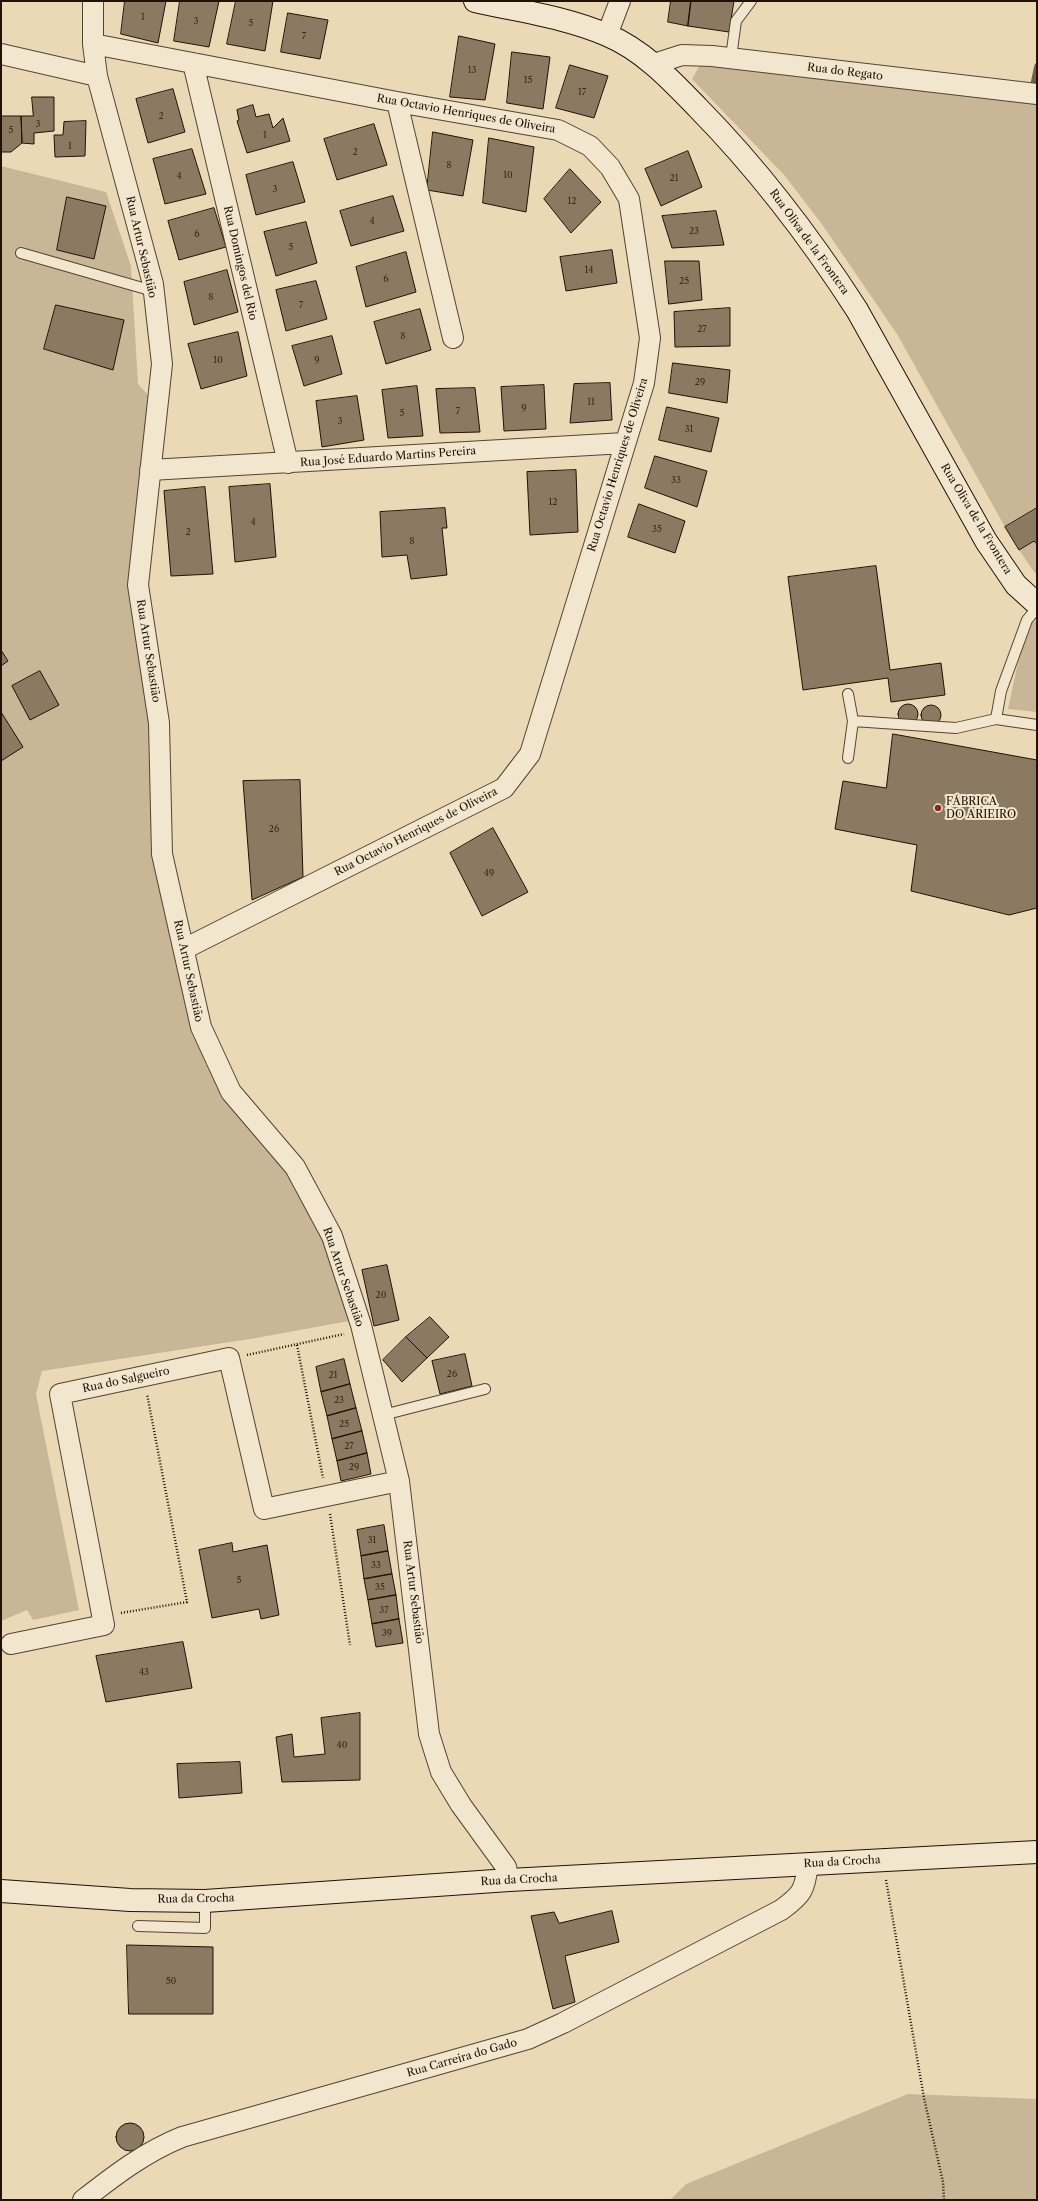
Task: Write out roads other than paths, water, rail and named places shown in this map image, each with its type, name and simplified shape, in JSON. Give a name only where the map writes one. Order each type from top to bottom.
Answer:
[{"type":"street","name":"Rua Artur Sebastião","points":[[92,1],[93,44],[97,76],[153,291],[162,364],[138,585],[159,723],[162,854],[201,1026],[231,1092],[295,1167],[332,1236],[362,1331],[399,1481],[429,1734],[441,1772],[461,1805],[506,1867],[509,1880]]},
{"type":"street","name":"Rua Oliva de la Frontera","points":[[475,1],[567,22],[607,35],[654,64],[721,131],[754,168],[808,236],[857,310],[986,541],[1016,585],[1037,604]]},
{"type":"street","points":[[607,35],[620,1]]},
{"type":"street","name":"Rua Octavio Henriques de Oliveira","points":[[93,44],[397,102],[558,130],[590,146],[610,167],[629,199],[650,338],[644,383],[530,754],[504,788],[184,949]]},
{"type":"street","points":[[1,54],[97,76]]},
{"type":"street","name":"Rua do Regato","points":[[654,64],[682,55],[725,58],[1037,94]]},
{"type":"street","name":"Rua Domingos del Rio","points":[[193,63],[288,463]]},
{"type":"street","points":[[397,102],[454,338]]},
{"type":"street","name":"Rua José Eduardo Martins Pereira","points":[[150,470],[625,442]]},
{"type":"street","name":"Rua do Salgueiro","points":[[11,1644],[104,1625],[60,1394],[229,1358],[264,1509],[399,1481]]},
{"type":"street","name":"Rua da Crocha","points":[[1,1891],[130,1900],[205,1900],[509,1880],[1037,1852]]},
{"type":"street","name":"Rua Carreira do Gado","points":[[83,2200],[139,2158],[162,2145],[182,2137],[528,2039],[564,2023],[782,1910],[799,1898],[806,1884],[808,1864]]},
{"type":"lane","points":[[725,58],[732,50],[736,21],[751,1]]},
{"type":"lane","points":[[21,253],[153,291]]},
{"type":"lane","points":[[996,719],[1001,691],[1024,627],[1027,620],[1037,608]]},
{"type":"lane","points":[[848,694],[853,721],[848,758]]},
{"type":"lane","points":[[853,721],[956,728],[996,719],[1037,725]]},
{"type":"lane","points":[[383,1415],[486,1389]]},
{"type":"lane","points":[[138,1926],[205,1928],[205,1900]]},
{"type":"waterway","points":[[1033,85],[1037,66]]},
{"type":"place","name":"FÁBRICA DO ARIEIRO","points":[[938,808]]}]
